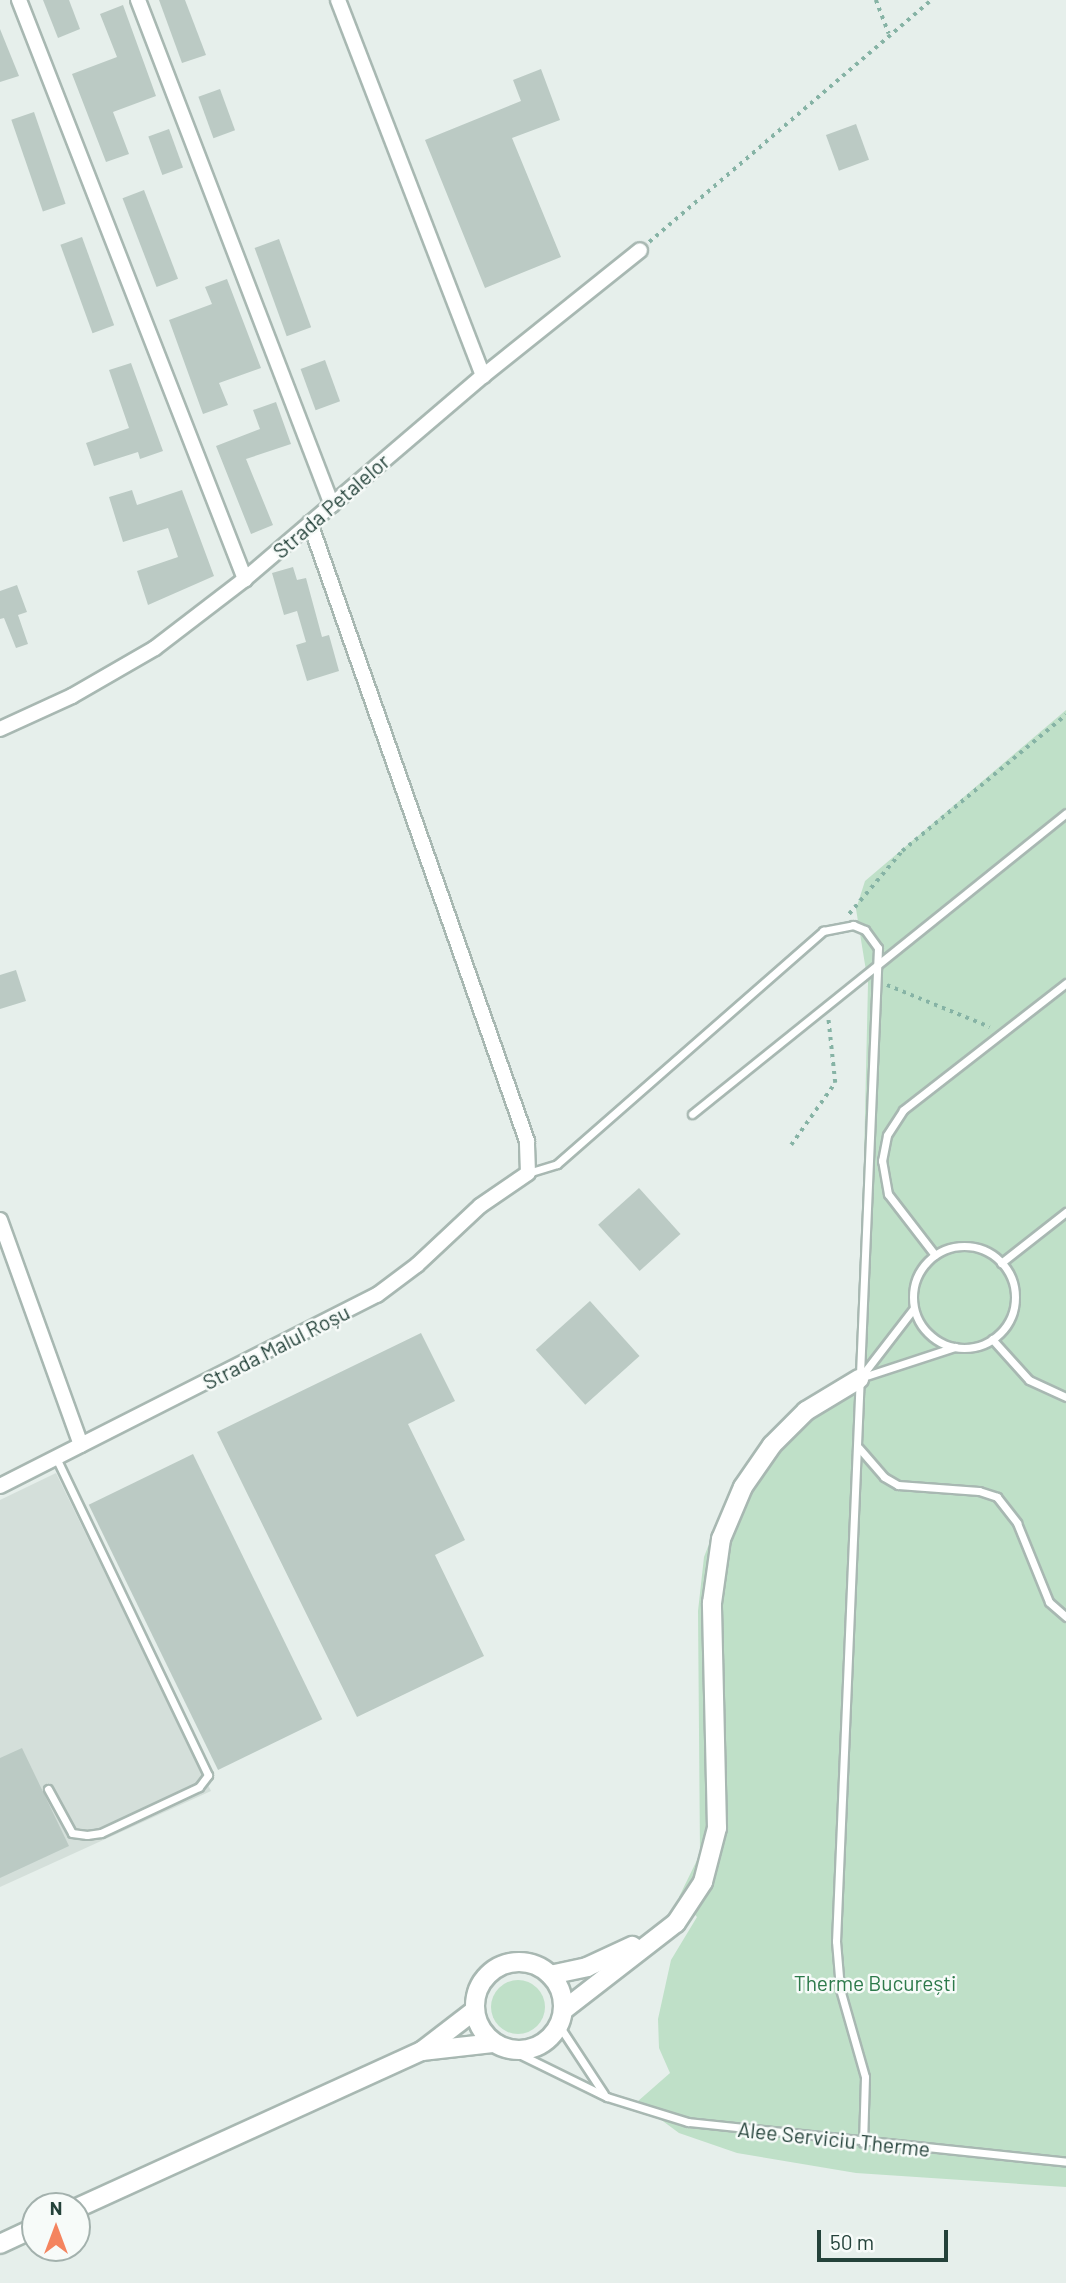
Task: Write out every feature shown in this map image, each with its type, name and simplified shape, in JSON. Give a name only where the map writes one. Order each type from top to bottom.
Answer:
[{"type":"street","points":[[19,0],[245,579]]},
{"type":"street","points":[[138,0],[332,505]]},
{"type":"street","points":[[338,0],[483,376]]},
{"type":"street","name":"Strada Petalelor","points":[[0,729],[72,696],[145,654],[245,579],[483,376],[640,250]]},
{"type":"street","points":[[310,523],[527,1141],[528,1173]]},
{"type":"street","name":"Strada Malul Roșu","points":[[0,1486],[377,1294],[417,1265],[480,1206],[528,1173]]},
{"type":"street","points":[[0,1220],[81,1445]]},
{"type":"street","points":[[565,2009],[551,1975],[533,1965],[502,1966],[480,1983],[474,2011],[477,2024],[494,2043],[511,2050],[539,2044],[560,2027],[565,2009],[676,1923],[703,1882],[715,1842],[712,1602],[721,1539],[743,1487],[772,1445],[806,1411],[859,1379]]},
{"type":"street","points":[[551,1975],[611,1957],[676,1923]]},
{"type":"street","points":[[91,2202],[422,2050],[474,2011]]},
{"type":"street","points":[[422,2050],[494,2043]]},
{"type":"street","points":[[0,2244],[21,2234]]},
{"type":"lane","points":[[692,1114],[1066,813]]},
{"type":"lane","points":[[528,1173],[557,1164],[823,931],[841,924],[865,930],[878,948],[880,961],[859,1379],[836,1941],[840,1989],[865,2077],[863,2143]]},
{"type":"lane","points":[[935,1255],[888,1194],[882,1161],[887,1135],[903,1110],[1066,983]]},
{"type":"lane","points":[[1001,1263],[1066,1212]]},
{"type":"lane","points":[[970,1247],[1001,1263],[1012,1282],[1014,1303],[1007,1324],[992,1339],[974,1347],[954,1347],[859,1379],[914,1308],[916,1279],[935,1255],[970,1247]]},
{"type":"lane","points":[[914,1308],[929,1334],[954,1347]]},
{"type":"lane","points":[[992,1339],[1029,1380],[1066,1397]]},
{"type":"lane","points":[[858,1448],[884,1477],[898,1485],[979,1491],[997,1497],[1010,1509],[1049,1602],[1066,1617]]},
{"type":"lane","points":[[48,1788],[72,1833],[87,1835],[101,1833],[200,1787],[208,1775],[56,1458]]},
{"type":"lane","points":[[560,2027],[607,2097]]},
{"type":"lane","name":"Alee Serviciu Therme","points":[[511,2050],[607,2097],[707,2126],[1066,2162]]},
{"type":"path","points":[[876,0],[889,34]]},
{"type":"path","points":[[640,250],[931,0]]},
{"type":"path","points":[[841,924],[902,851],[1066,715]]},
{"type":"path","points":[[878,982],[1002,1032]]},
{"type":"path","points":[[791,1145],[835,1083],[827,1004]]},
{"type":"shaded area","points":[[56,1473],[211,1791],[0,1887],[0,1500]]},
{"type":"green space","name":"Therme București","points":[[1066,710],[1066,2187],[856,2173],[737,2153],[679,2133],[637,2102],[670,2073],[659,2048],[658,2019],[671,1960],[697,1917],[679,1897],[700,1854],[698,1611],[704,1557],[727,1498],[765,1439],[809,1398],[841,1380],[859,1379],[868,983],[856,909],[865,881]]},
{"type":"green space","points":[[518,1980],[537,1988],[545,2007],[537,2026],[518,2034],[499,2026],[491,2007],[499,1988]]},
{"type":"building","points":[[43,0],[69,0],[80,29],[58,38]]},
{"type":"building","points":[[159,0],[185,0],[206,55],[182,63]]},
{"type":"building","points":[[123,5],[156,96],[113,112],[129,154],[106,162],[72,74],[117,57],[100,14]]},
{"type":"building","points":[[0,29],[19,76],[0,82]]},
{"type":"building","points":[[541,69],[560,120],[512,138],[561,257],[485,288],[425,140],[521,101],[513,80]]},
{"type":"building","points":[[220,89],[235,130],[213,138],[198,97]]},
{"type":"building","points":[[34,112],[66,204],[43,212],[11,120]]},
{"type":"building","points":[[856,124],[869,160],[839,171],[826,135]]},
{"type":"building","points":[[169,129],[183,168],[162,175],[148,137]]},
{"type":"building","points":[[144,190],[178,279],[157,287],[123,198]]},
{"type":"building","points":[[82,237],[114,325],[93,333],[60,245]]},
{"type":"building","points":[[279,239],[311,327],[287,336],[255,248]]},
{"type":"building","points":[[227,279],[261,368],[219,383],[228,405],[203,414],[169,320],[212,304],[205,287]]},
{"type":"building","points":[[325,360],[340,401],[316,410],[301,369]]},
{"type":"building","points":[[131,363],[163,451],[140,459],[138,452],[94,466],[86,443],[129,428],[109,370]]},
{"type":"building","points":[[276,402],[291,444],[246,459],[273,525],[251,534],[216,446],[260,429],[253,410]]},
{"type":"building","points":[[132,490],[137,505],[182,490],[214,576],[148,605],[137,571],[178,557],[168,528],[123,542],[109,497]]},
{"type":"building","points":[[293,567],[297,580],[306,578],[322,637],[329,635],[339,671],[307,681],[296,645],[306,642],[297,611],[284,615],[272,573]]},
{"type":"building","points":[[17,585],[27,612],[18,615],[28,644],[16,648],[4,618],[0,619],[0,591]]},
{"type":"building","points":[[16,970],[26,1001],[0,1009],[0,975]]},
{"type":"building","points":[[639,1188],[680,1234],[640,1271],[598,1225]]},
{"type":"building","points":[[590,1301],[640,1356],[585,1405],[536,1350]]},
{"type":"building","points":[[421,1333],[455,1401],[408,1424],[465,1540],[435,1555],[484,1656],[357,1717],[217,1432]]},
{"type":"building","points":[[193,1454],[322,1719],[218,1770],[89,1505]]},
{"type":"building","points":[[22,1748],[69,1846],[0,1878],[0,1758]]}]
